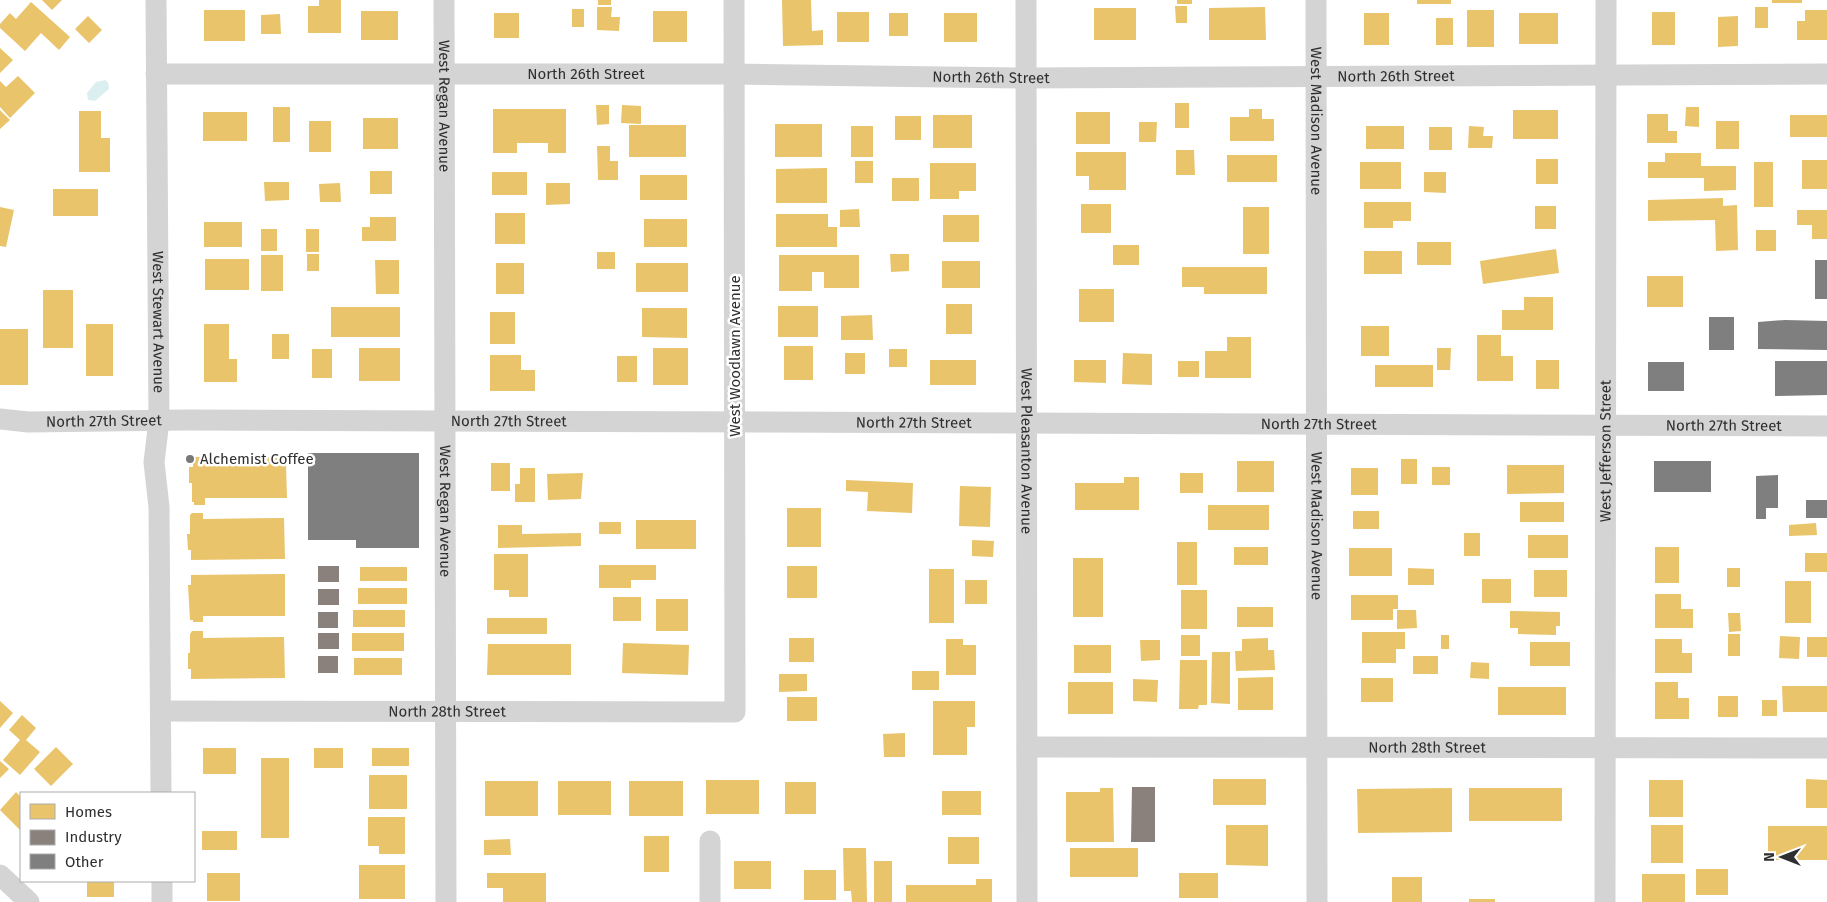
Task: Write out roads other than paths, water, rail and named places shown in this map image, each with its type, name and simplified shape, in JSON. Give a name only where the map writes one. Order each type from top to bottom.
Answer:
[{"type":"street","name":"West Stewart Avenue","points":[[156,0],[159,421],[154,462],[159,507],[161,792]]},
{"type":"street","name":"West Regan Avenue","points":[[444,0],[446,902]]},
{"type":"street","name":"West Woodlawn Avenue","points":[[734,0],[735,712]]},
{"type":"street","name":"West Pleasanton Avenue","points":[[1026,0],[1027,902]]},
{"type":"street","name":"West Madison Avenue","points":[[1316,0],[1318,425],[1317,902]]},
{"type":"street","name":"West Jefferson Street","points":[[1605,902],[1606,0]]},
{"type":"street","name":"North 26th Street","points":[[156,74],[734,74],[1026,78],[1827,74]]},
{"type":"street","name":"North 27th Street","points":[[0,419],[28,422],[1827,426]]},
{"type":"street","name":"North 28th Street","points":[[161,711],[735,712]]},
{"type":"street","name":"North 28th Street","points":[[1027,748],[1827,748]]},
{"type":"street","points":[[710,841],[710,902]]},
{"type":"street","points":[[0,875],[29,902]]},
{"type":"street","points":[[162,882],[162,902]]},
{"type":"place","name":"Alchemist Coffee","points":[[190,459]]}]
